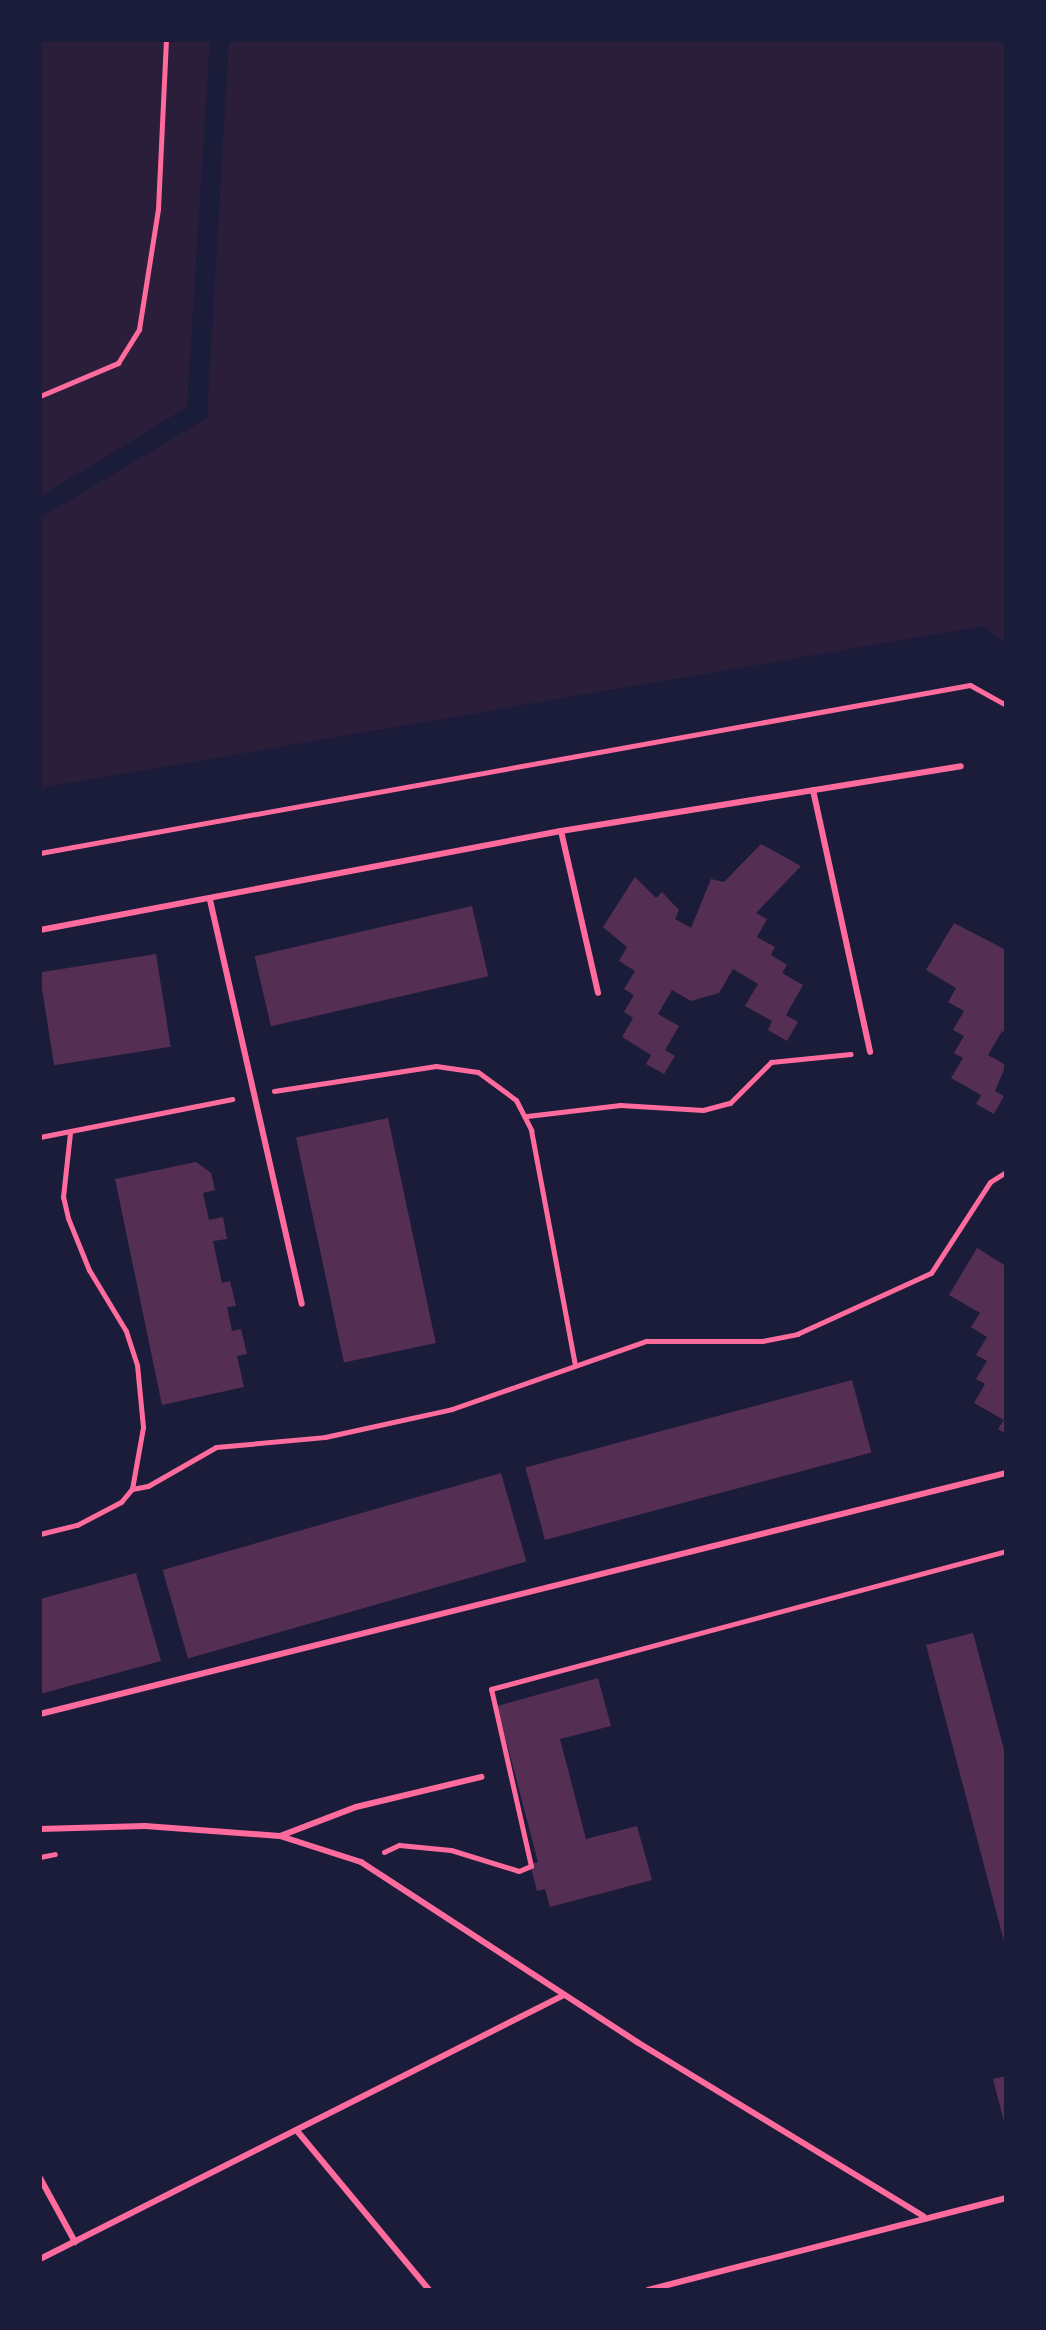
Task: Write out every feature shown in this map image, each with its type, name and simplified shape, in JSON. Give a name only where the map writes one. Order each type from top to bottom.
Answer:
[{"type":"lane","points":[[40,930],[561,831],[961,766]]},
{"type":"lane","points":[[813,790],[870,1052]]},
{"type":"lane","points":[[561,831],[598,993]]},
{"type":"lane","points":[[210,900],[302,1304]]},
{"type":"lane","points":[[40,1714],[1006,1473]]},
{"type":"lane","points":[[280,1836],[356,1807],[481,1777]]},
{"type":"lane","points":[[40,1829],[145,1826],[280,1836],[361,1862],[564,1995],[923,2216]]},
{"type":"lane","points":[[40,2259],[298,2132],[564,1995]]},
{"type":"lane","points":[[298,2132],[429,2290]]},
{"type":"lane","points":[[40,2178],[75,2242]]},
{"type":"lane","points":[[648,2290],[923,2216],[1006,2198]]},
{"type":"path","points":[[40,396],[118,363],[139,329],[158,209],[166,40]]},
{"type":"path","points":[[40,853],[970,685],[1006,705]]},
{"type":"path","points":[[527,1116],[620,1105],[703,1110],[730,1103],[771,1062],[870,1052]]},
{"type":"path","points":[[40,1137],[255,1095],[405,1070],[460,1068],[495,1083],[527,1116],[575,1365]]},
{"type":"path","points":[[70,1133],[63,1197],[68,1218],[89,1270],[126,1331],[137,1365],[143,1427],[132,1489]]},
{"type":"path","points":[[40,1534],[97,1516],[132,1489],[148,1486],[216,1447],[360,1431],[493,1398],[646,1341],[778,1339],[853,1311],[931,1273],[990,1182],[1006,1172]]},
{"type":"path","points":[[361,1862],[399,1845],[451,1850],[519,1871],[531,1866],[491,1689],[1006,1551]]},
{"type":"shaded area","points":[[40,40],[210,40],[187,407],[40,497]]},
{"type":"shaded area","points":[[229,40],[1006,40],[1006,643],[983,626],[40,788],[40,518],[207,418]]},
{"type":"building","points":[[761,844],[801,866],[756,913],[767,919],[757,937],[775,947],[771,955],[787,965],[782,973],[803,985],[786,1015],[798,1022],[787,1041],[768,1030],[772,1021],[745,1006],[758,984],[733,969],[719,993],[691,1001],[672,990],[658,1014],[679,1026],[665,1050],[675,1056],[664,1074],[646,1064],[651,1055],[622,1037],[633,1018],[624,1012],[634,995],[624,989],[635,971],[619,961],[627,947],[603,927],[635,877],[656,898],[662,892],[679,910],[675,919],[691,928],[711,879],[724,882]]},
{"type":"building","points":[[472,906],[488,976],[271,1026],[255,956]]},
{"type":"building","points":[[954,923],[1006,950],[1006,1033],[1002,1031],[988,1055],[1006,1065],[995,1091],[1004,1096],[994,1114],[976,1104],[981,1095],[951,1078],[963,1058],[954,1053],[964,1036],[953,1030],[964,1011],[948,1002],[956,988],[926,970]]},
{"type":"building","points":[[156,954],[171,1047],[54,1065],[40,972]]},
{"type":"building","points":[[388,1118],[436,1343],[344,1363],[296,1138]]},
{"type":"building","points":[[196,1162],[211,1173],[215,1190],[203,1193],[209,1220],[223,1217],[227,1239],[213,1241],[222,1283],[230,1281],[236,1306],[227,1307],[232,1331],[241,1329],[247,1354],[237,1356],[244,1387],[162,1405],[115,1179]]},
{"type":"building","points":[[977,1248],[1006,1266],[1006,1434],[998,1429],[1004,1420],[974,1403],[985,1384],[976,1379],[987,1361],[976,1355],[987,1337],[971,1327],[980,1313],[949,1295]]},
{"type":"building","points":[[852,1380],[871,1452],[545,1540],[526,1467]]},
{"type":"building","points":[[501,1473],[526,1561],[188,1658],[163,1570]]},
{"type":"building","points":[[136,1573],[161,1661],[40,1694],[40,1599]]},
{"type":"building","points":[[973,1633],[1006,1757],[1005,1945],[926,1645]]},
{"type":"building","points":[[598,1678],[611,1726],[560,1739],[586,1839],[637,1826],[652,1880],[550,1907],[545,1889],[537,1891],[530,1864],[538,1862],[497,1706]]},
{"type":"building","points":[[1006,2076],[1006,2126],[1005,2126],[993,2079]]}]
